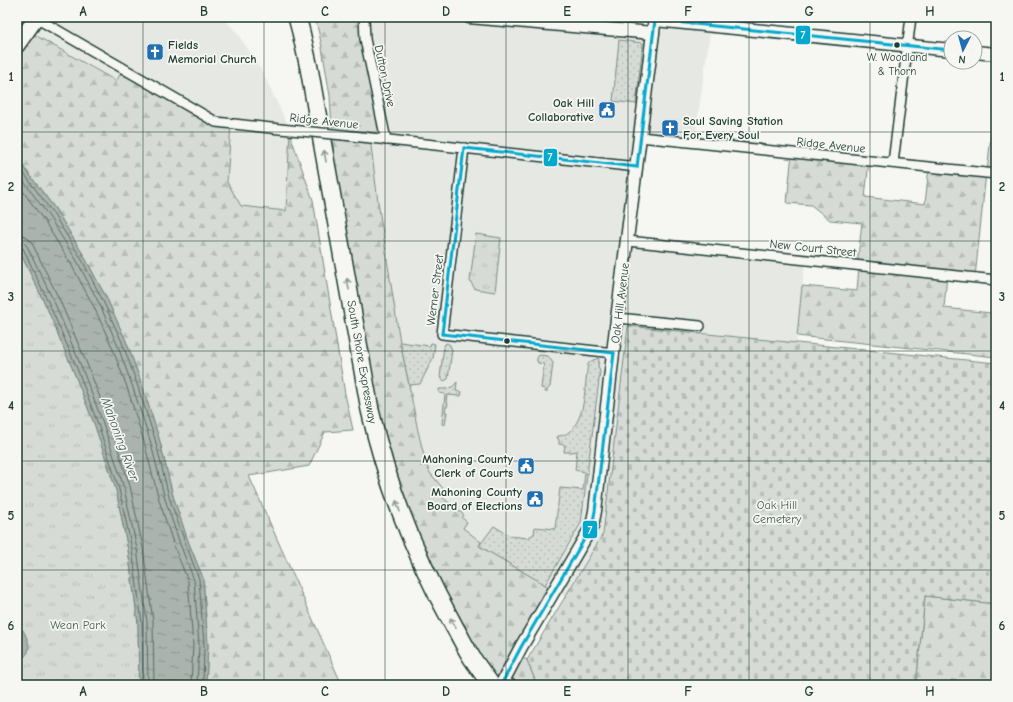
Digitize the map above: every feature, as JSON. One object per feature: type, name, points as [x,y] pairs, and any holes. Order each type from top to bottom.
[{"type":"highway","name":"South Shore Expressway","points":[[296,17],[309,68],[369,403],[376,438],[385,469],[400,512],[420,560],[438,596],[472,658],[502,684]]},
{"type":"main road","points":[[17,45],[34,21]]},
{"type":"street","name":"Dutton Drive","points":[[364,17],[366,39],[386,140]]},
{"type":"street","points":[[476,17],[653,33]]},
{"type":"street","points":[[893,163],[911,17]]},
{"type":"street","points":[[655,19],[943,49]]},
{"type":"street","name":"Oak Hill Avenue","points":[[502,684],[521,647],[592,526],[655,19]]},
{"type":"street","name":"Ridge Avenue","points":[[34,21],[216,122],[637,166]]},
{"type":"street","points":[[983,53],[996,54]]},
{"type":"street","name":"Ridge Avenue","points":[[640,137],[996,174]]},
{"type":"street","name":"Werner Street","points":[[464,148],[442,334],[614,353]]},
{"type":"street","name":"New Court Street","points":[[628,241],[996,280]]},
{"type":"street","points":[[618,318],[700,326]]},
{"type":"shaded area","points":[[17,17],[223,17],[238,34],[263,73],[290,130],[286,211],[241,206],[227,182],[230,124],[216,122],[124,69],[117,81],[40,38],[17,22]]},
{"type":"shaded area","points":[[364,17],[584,17],[583,27],[653,33],[655,20],[711,25],[694,143],[640,138],[628,241],[805,260],[796,343],[628,326],[603,534],[565,597],[463,536],[434,498],[400,342],[378,202],[369,138]]},
{"type":"green space","points":[[315,17],[364,17],[386,140],[370,138],[378,202],[400,342],[426,464],[430,473],[446,492],[442,497],[464,515],[462,518],[467,522],[463,528],[481,542],[479,546],[554,590],[517,655],[527,660],[535,680],[533,685],[491,685],[400,512],[338,227],[330,96],[321,42]]},
{"type":"green space","points":[[17,22],[40,38],[116,81],[124,69],[216,122],[231,124],[227,182],[241,206],[286,211],[290,130],[292,140],[313,200],[345,394],[353,430],[325,432],[309,466],[249,476],[342,685],[206,685],[208,645],[203,578],[188,541],[173,496],[159,438],[141,382],[126,341],[108,301],[84,256],[56,210],[17,158]]},
{"type":"green space","points":[[619,40],[643,43],[636,104],[613,101]]},
{"type":"green space","points":[[996,105],[996,174],[987,173],[994,106]]},
{"type":"green space","points":[[792,153],[869,161],[865,197],[925,204],[929,167],[986,173],[975,277],[947,275],[944,308],[991,313],[995,279],[996,357],[797,336],[802,286],[857,291],[859,266],[857,265],[862,223],[830,220],[811,205],[787,203]]},
{"type":"green space","points":[[476,234],[501,238],[495,292],[475,289],[470,281]]},
{"type":"green space","name":"Wean Park","points":[[17,246],[47,308],[73,370],[95,426],[116,490],[128,550],[138,623],[139,685],[17,685]]},
{"type":"green space","name":"Oak Hill Cemetery","points":[[628,326],[996,363],[996,604],[925,596],[916,685],[533,685],[535,680],[527,660],[603,534]]},
{"type":"green space","points":[[400,342],[430,346],[431,343],[435,344],[433,358],[420,384],[409,385]]},
{"type":"green space","points":[[447,343],[450,345],[452,350],[448,379],[444,381],[440,377],[444,346]]},
{"type":"green space","points":[[539,355],[548,356],[553,363],[550,387],[547,392],[545,392],[545,389],[541,388],[544,364],[538,363],[537,358]]},
{"type":"green space","points":[[598,358],[600,372],[581,523],[545,585],[479,546],[494,526],[510,536],[527,538],[534,534],[535,527],[555,529],[560,488],[583,490],[585,472],[575,470],[577,451],[564,452],[565,445],[559,444],[559,440],[557,438],[558,436],[569,432],[579,418],[584,400],[588,364]]},
{"type":"green space","points":[[457,382],[456,391],[462,392],[461,396],[447,395],[446,403],[448,403],[445,412],[447,412],[445,425],[442,424],[445,394],[439,393],[439,389],[449,388]]},
{"type":"green space","points":[[925,596],[996,604],[996,685],[951,680],[950,685],[916,685]]},
{"type":"water","name":"Mahoning River","points":[[17,158],[56,210],[84,256],[108,301],[126,341],[141,382],[159,438],[173,496],[188,541],[203,578],[208,645],[206,685],[139,685],[138,623],[128,550],[116,490],[95,426],[73,370],[47,308],[17,246]]},
{"type":"water","points":[[23,630],[29,650],[25,656],[17,662],[17,633]]},
{"type":"transit line","name":"7","points":[[655,20],[943,49]]},
{"type":"transit line","name":"7","points":[[637,167],[655,20]]},
{"type":"transit line","name":"7","points":[[464,148],[637,167]]},
{"type":"transit line","name":"7","points":[[442,334],[464,148]]},
{"type":"transit line","name":"7","points":[[442,334],[614,353]]},
{"type":"transit line","name":"7","points":[[501,685],[521,647],[592,526],[614,353]]},
{"type":"place","name":"W. Woodland & Thorn","points":[[897,45]]},
{"type":"place","name":"Fields Memorial Church","points":[[155,52]]},
{"type":"place","name":"Oak Hill Collaborative","points":[[607,110]]},
{"type":"place","name":"Soul Saving Station For Every Soul","points":[[670,128]]},
{"type":"place","name":"Mahoning County Clerk of Courts","points":[[526,466]]},
{"type":"place","name":"Mahoning County Board of Elections","points":[[535,499]]}]
